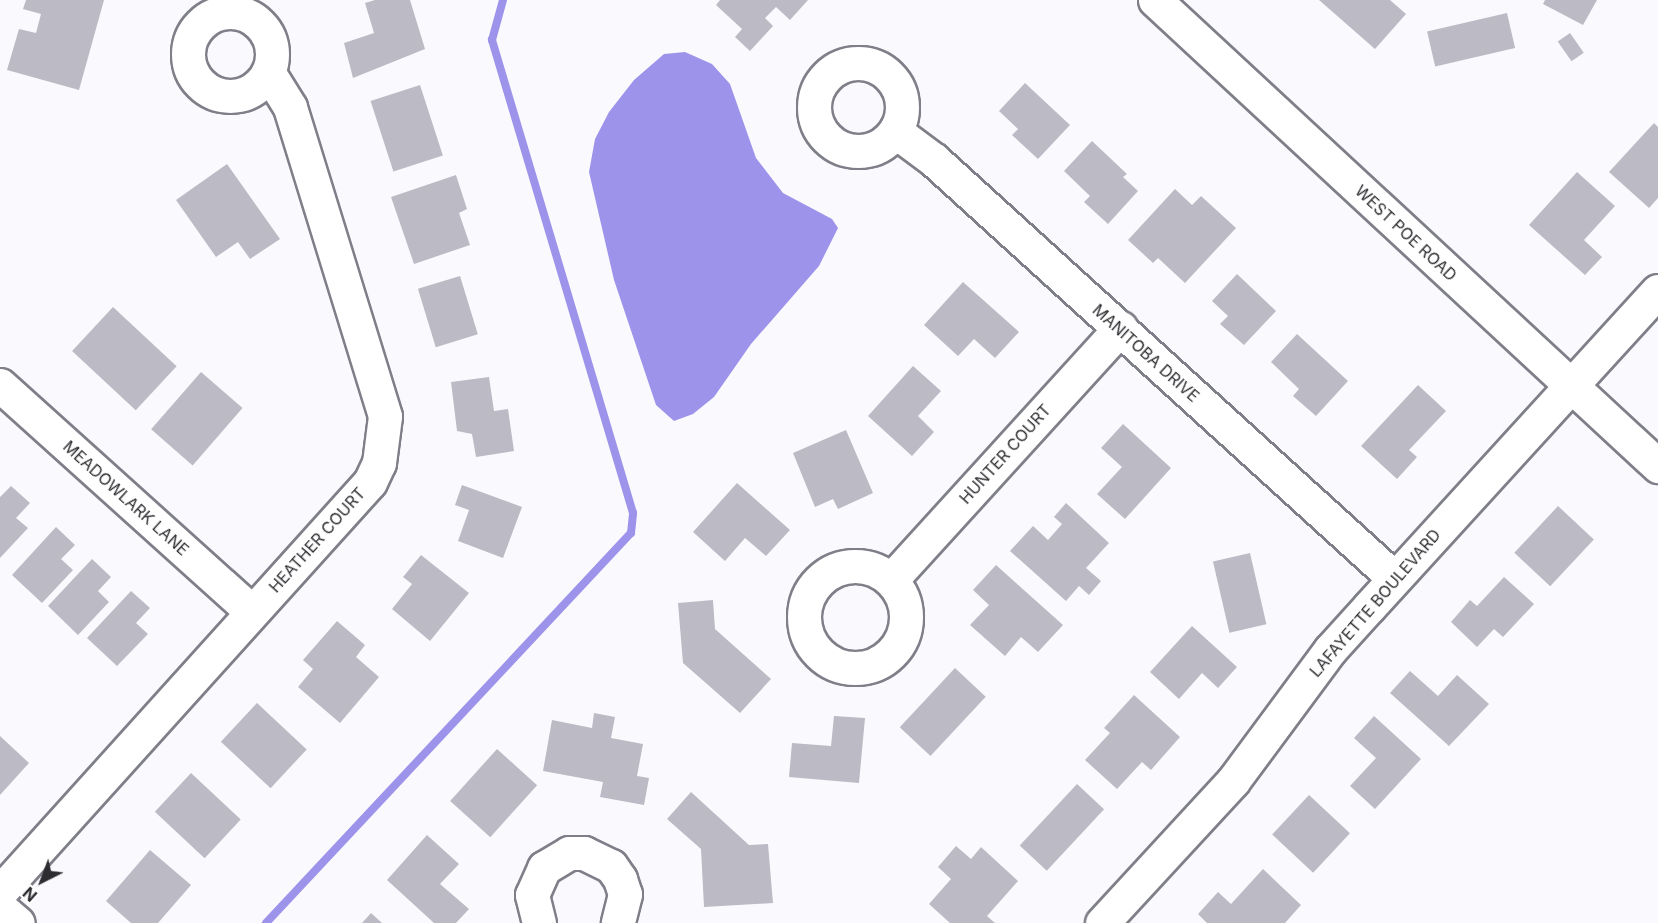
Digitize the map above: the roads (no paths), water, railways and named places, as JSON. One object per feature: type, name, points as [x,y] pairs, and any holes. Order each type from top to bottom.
[{"type":"street","name":"WEST POE ROAD","points":[[1155,0],[1658,466]]},
{"type":"street","name":"HEATHER COURT","points":[[0,892],[370,482],[379,463],[385,416],[290,107],[269,73]]},
{"type":"street","name":"MANITOBA DRIVE","points":[[895,131],[934,160],[1394,578]]},
{"type":"street","name":"LAFAYETTE BOULEVARD","points":[[1102,923],[1233,781],[1330,650],[1394,578],[1572,388],[1658,291]]},
{"type":"street","name":"HUNTER COURT","points":[[891,580],[1120,328]]},
{"type":"street","name":"MEADOWLARK LANE","points":[[0,385],[252,612]]},
{"type":"street","points":[[539,923],[532,895],[544,868],[569,853],[584,853],[611,866],[620,879],[625,894],[618,923]]},
{"type":"street","points":[[0,908],[18,923]]},
{"type":"waterway","points":[[266,923],[631,533],[633,513],[492,40],[503,0]]}]
